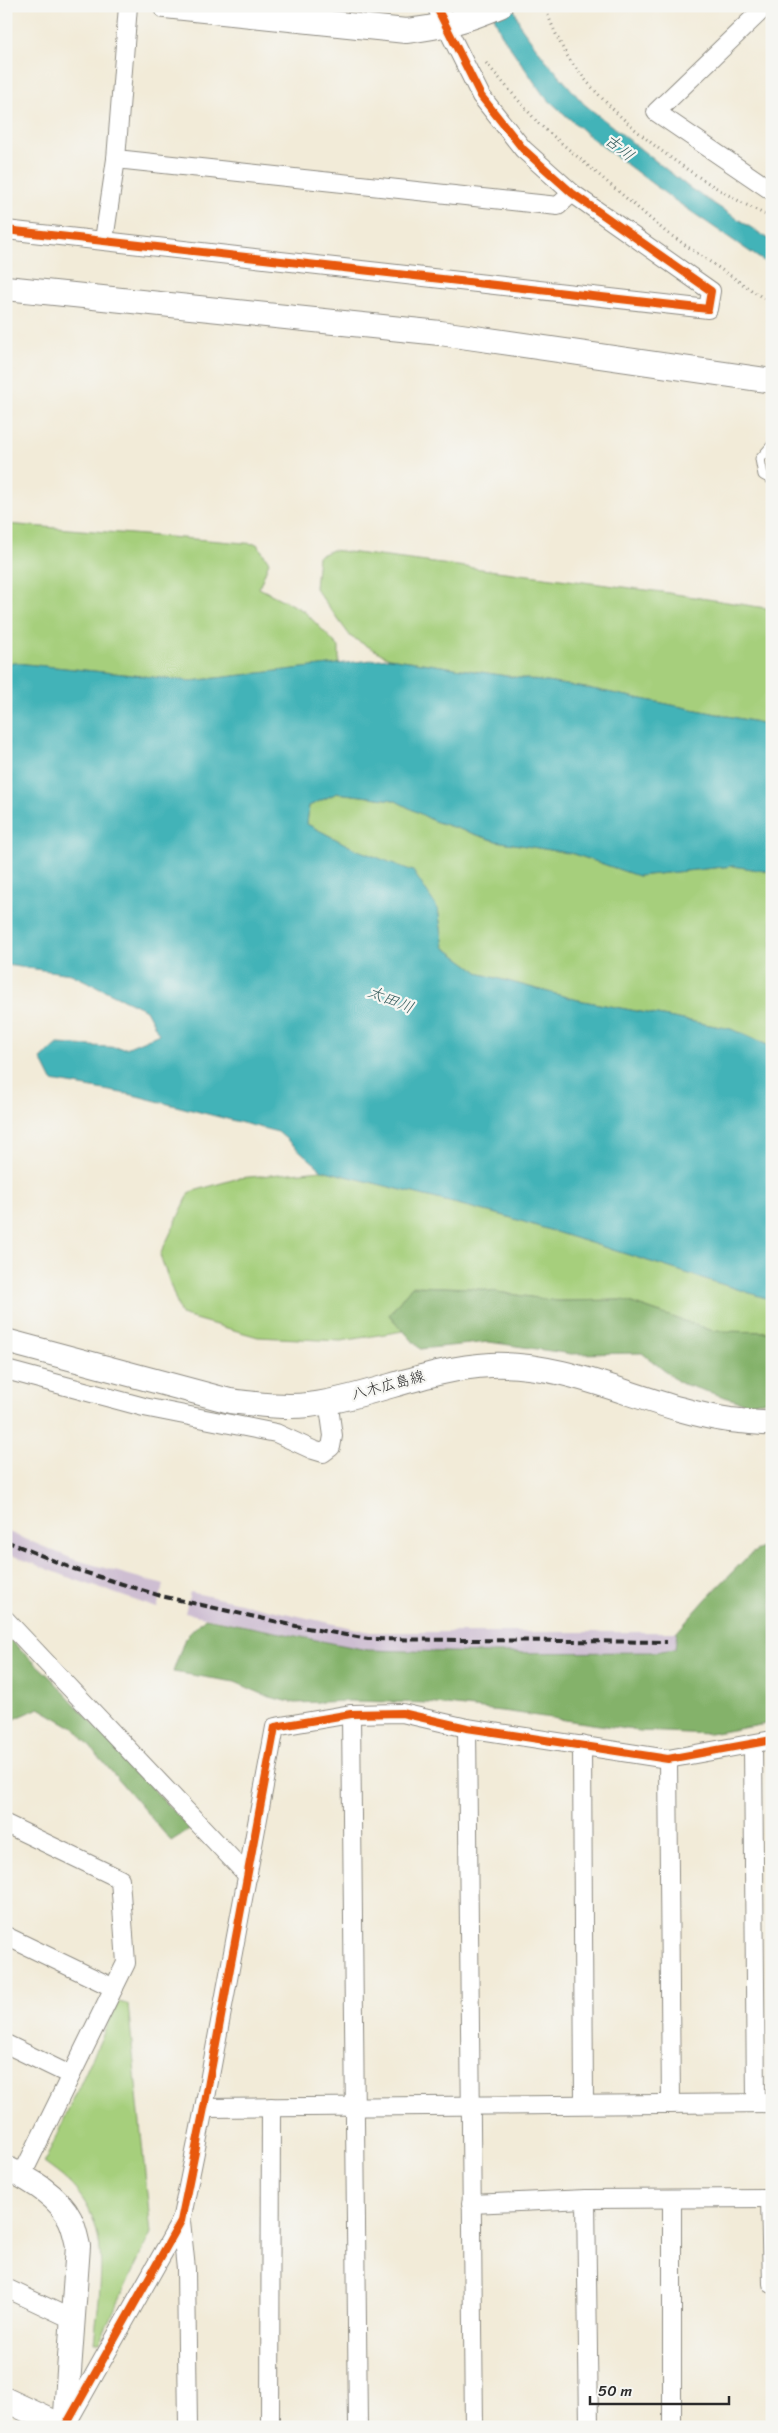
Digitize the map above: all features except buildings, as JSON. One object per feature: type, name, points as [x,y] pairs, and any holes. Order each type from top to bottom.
[{"type":"street","points":[[104,240],[116,159],[128,6]]},
{"type":"street","points":[[165,6],[406,31],[449,18],[500,6]]},
{"type":"street","points":[[766,6],[656,112],[772,191]]},
{"type":"street","points":[[6,230],[708,309],[711,290],[572,193],[523,149],[481,96],[449,18]]},
{"type":"street","points":[[116,159],[558,206],[572,193]]},
{"type":"street","points":[[6,288],[440,333],[772,381]]},
{"type":"street","name":"八木広島線","points":[[6,1341],[230,1401],[265,1406],[309,1405],[440,1372],[491,1365],[557,1372],[698,1415],[760,1424],[772,1423]]},
{"type":"street","points":[[6,1370],[144,1407],[276,1433],[323,1453],[331,1447],[333,1436],[328,1400]]},
{"type":"street","points":[[6,1620],[248,1876]]},
{"type":"street","points":[[64,2427],[180,2221],[204,2108],[274,1727],[351,1714],[402,1713],[467,1728],[668,1759],[772,1740]]},
{"type":"street","points":[[351,1714],[358,2427]]},
{"type":"street","points":[[467,1728],[474,2427]]},
{"type":"street","points":[[204,2108],[764,2103],[753,1744]]},
{"type":"street","points":[[582,1745],[584,2104]]},
{"type":"street","points":[[668,1759],[671,2104]]},
{"type":"street","points":[[6,1824],[120,1878],[126,1962],[70,2075],[14,2172],[51,2195],[70,2218],[78,2246],[74,2320],[64,2427]]},
{"type":"street","points":[[6,1936],[114,1988]]},
{"type":"street","points":[[6,2044],[70,2075]]},
{"type":"street","points":[[270,2427],[271,2107]]},
{"type":"street","points":[[471,2204],[586,2199],[771,2198],[772,2284]]},
{"type":"street","points":[[586,2199],[589,2427]]},
{"type":"street","points":[[672,2199],[672,2427]]},
{"type":"street","points":[[180,2221],[186,2269],[188,2427]]},
{"type":"street","points":[[6,2288],[74,2320]]},
{"type":"street","points":[[6,2400],[64,2427]]},
{"type":"lane","points":[[772,445],[760,459],[763,475],[772,480]]},
{"type":"path","points":[[485,62],[503,85],[539,124],[666,232],[772,304]]},
{"type":"shaded area","points":[[6,1531],[73,1559],[164,1585],[157,1608],[6,1553]]},
{"type":"shaded area","points":[[190,1592],[370,1632],[677,1632],[675,1649],[654,1652],[490,1653],[367,1650],[185,1613]]},
{"type":"green space","points":[[6,524],[257,544],[269,562],[259,588],[304,611],[339,647],[339,664],[191,681],[6,662]]},
{"type":"green space","points":[[332,550],[662,592],[772,609],[772,725],[592,689],[389,658],[351,637],[315,588],[318,556]]},
{"type":"green space","points":[[337,793],[394,800],[434,821],[496,841],[574,854],[638,876],[733,866],[772,872],[772,1047],[731,1029],[578,1000],[481,974],[444,947],[438,909],[355,849],[307,824],[309,806]]},
{"type":"green space","points":[[322,1170],[505,1216],[772,1300],[772,1332],[713,1331],[623,1300],[557,1301],[471,1288],[412,1286],[389,1315],[403,1331],[341,1341],[258,1337],[181,1315],[160,1255],[190,1192],[239,1178]]},
{"type":"green space","points":[[412,1286],[471,1288],[557,1301],[623,1300],[713,1331],[772,1332],[772,1400],[744,1403],[680,1383],[642,1353],[571,1354],[489,1342],[420,1349],[389,1315]]},
{"type":"green space","points":[[772,1542],[772,1723],[710,1734],[640,1731],[510,1712],[428,1703],[350,1701],[295,1703],[269,1697],[235,1682],[173,1672],[185,1638],[205,1618],[367,1650],[490,1653],[654,1652],[675,1649],[677,1632],[707,1598],[749,1555]]},
{"type":"green space","points":[[6,1636],[50,1677],[190,1829],[171,1841],[74,1728],[39,1708],[6,1723]]},
{"type":"green space","points":[[118,2002],[128,2004],[151,2233],[99,2342],[94,2342],[101,2278],[98,2237],[92,2217],[83,2199],[65,2179],[44,2163]]},
{"type":"water","name":"古川","points":[[490,6],[513,6],[521,27],[545,59],[584,104],[691,189],[772,241],[772,267],[670,197],[589,136],[544,96],[501,34]]},
{"type":"water","name":"太田川","points":[[389,658],[592,689],[772,725],[772,872],[733,866],[638,876],[574,854],[496,841],[434,821],[394,800],[337,793],[309,806],[307,824],[355,849],[413,871],[438,909],[444,947],[481,974],[578,1000],[731,1029],[772,1047],[772,1300],[505,1216],[322,1170],[278,1132],[133,1095],[52,1081],[41,1059],[58,1044],[126,1048],[159,1034],[146,1010],[71,974],[6,965],[6,662],[191,681]]},
{"type":"railway","points":[[6,1541],[74,1569],[161,1596],[296,1626],[368,1639],[667,1642]]},
{"type":"cycle path","points":[[6,230],[708,309],[711,291],[572,193],[523,149],[481,96],[436,6]]},
{"type":"cycle path","points":[[65,2427],[181,2221],[275,1727],[351,1714],[402,1713],[467,1728],[668,1759],[772,1740]]}]
